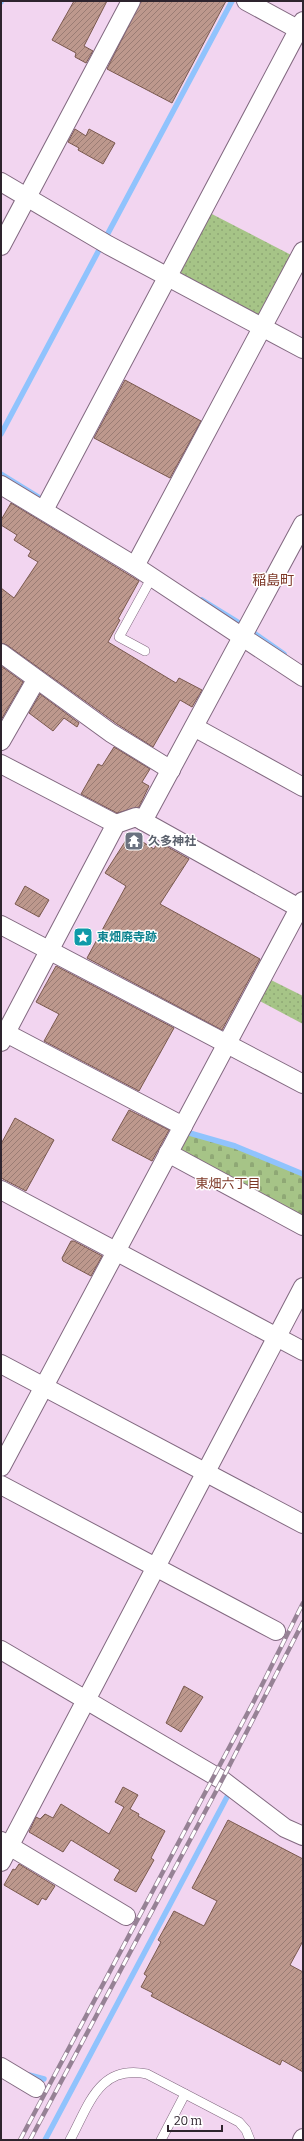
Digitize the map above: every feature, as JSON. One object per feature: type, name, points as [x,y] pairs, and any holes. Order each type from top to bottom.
[{"type":"street","points":[[1,246],[131,1]]},
{"type":"street","points":[[44,510],[301,27],[246,1]]},
{"type":"street","points":[[1,182],[108,245],[303,349]]},
{"type":"street","points":[[135,566],[303,251]]},
{"type":"street","points":[[1,485],[135,566],[244,636],[303,677]]},
{"type":"street","points":[[143,821],[303,524]]},
{"type":"street","points":[[1,653],[36,680],[111,733],[171,770]]},
{"type":"street","points":[[1,741],[36,680]]},
{"type":"street","points":[[194,727],[303,787]]},
{"type":"street","points":[[1,764],[116,824]]},
{"type":"street","points":[[1,1467],[183,1126],[226,1044],[301,904],[136,817],[116,824],[4,1037],[183,1126]]},
{"type":"street","points":[[1,926],[303,1084]]},
{"type":"street","points":[[168,1153],[303,1226]]},
{"type":"street","points":[[1,1190],[303,1351]]},
{"type":"street","points":[[1,1862],[5,1843],[86,1700],[303,1287]]},
{"type":"street","points":[[1,1364],[303,1524]]},
{"type":"street","points":[[1,1485],[276,1631]]},
{"type":"street","points":[[1,1650],[227,1783],[285,1828],[303,1836]]},
{"type":"street","points":[[5,1843],[126,1916]]},
{"type":"street","points":[[1,2066],[36,2088]]},
{"type":"lane","points":[[145,652],[119,636],[152,577]]},
{"type":"lane","points":[[70,2140],[97,2089],[105,2080],[116,2075],[131,2072],[148,2074],[239,2122],[246,2130],[250,2140]]},
{"type":"lane","points":[[161,2140],[185,2094]]},
{"type":"green space","points":[[208,212],[295,257],[257,319],[181,277],[178,268]]},
{"type":"green space","points":[[267,978],[303,996],[303,1024],[256,999]]},
{"type":"green space","points":[[186,1133],[234,1147],[303,1175],[303,1220],[173,1151]]},
{"type":"building","points":[[74,1],[107,1],[84,46],[93,51],[86,63],[75,57],[76,53],[52,40]]},
{"type":"building","points":[[141,1],[226,1],[172,103],[107,69]]},
{"type":"building","points":[[75,129],[86,136],[89,129],[115,143],[103,164],[78,150],[79,148],[68,142]]},
{"type":"building","points":[[125,380],[201,421],[170,478],[94,438]]},
{"type":"building","points":[[11,503],[139,581],[118,619],[120,620],[108,642],[176,683],[179,678],[202,690],[192,707],[180,700],[153,747],[117,724],[7,645],[1,643],[1,588],[14,598],[38,562],[28,556],[31,551],[14,540],[17,535],[1,525],[1,520]]},
{"type":"building","points":[[1,666],[23,682],[1,720]]},
{"type":"building","points":[[40,694],[79,723],[77,727],[64,718],[53,731],[29,713]]},
{"type":"building","points":[[114,747],[150,769],[142,782],[149,786],[139,807],[117,813],[81,794],[98,764],[102,766]]},
{"type":"building","points":[[130,834],[154,849],[157,843],[165,848],[166,846],[189,859],[160,904],[260,959],[222,1030],[87,958],[126,886],[105,873]]},
{"type":"building","points":[[25,886],[49,900],[39,917],[15,904]]},
{"type":"building","points":[[56,966],[174,1028],[139,1091],[44,1041],[59,1014],[36,1002]]},
{"type":"building","points":[[129,1110],[169,1130],[152,1161],[112,1140]]},
{"type":"building","points":[[15,1118],[54,1140],[26,1191],[1,1178],[1,1144]]},
{"type":"building","points":[[71,1241],[74,1241],[102,1256],[91,1276],[63,1261],[62,1258]]},
{"type":"building","points":[[184,1686],[203,1697],[181,1732],[166,1723]]},
{"type":"building","points":[[123,1787],[138,1795],[130,1809],[139,1814],[138,1816],[165,1831],[151,1858],[154,1860],[136,1892],[114,1880],[120,1870],[71,1840],[63,1852],[29,1832],[36,1817],[40,1819],[45,1814],[53,1818],[61,1804],[109,1834],[124,1807],[115,1802]]},
{"type":"building","points":[[228,1820],[303,1859],[303,1941],[290,1965],[303,1972],[303,2072],[282,2060],[280,2065],[151,1996],[153,1993],[141,1987],[147,1976],[144,1974],[161,1942],[158,1940],[174,1911],[204,1926],[217,1901],[192,1888]]},
{"type":"building","points":[[19,1864],[55,1886],[46,1900],[42,1898],[38,1905],[4,1885],[13,1869],[15,1870]]},
{"type":"waterway","points":[[106,237],[232,1]]},
{"type":"waterway","points":[[1,434],[99,250]]},
{"type":"waterway","points":[[1,474],[40,498]]},
{"type":"waterway","points":[[202,600],[241,624]]},
{"type":"waterway","points":[[251,631],[284,654]]},
{"type":"waterway","points":[[186,1132],[235,1146],[303,1174]]},
{"type":"waterway","points":[[45,2140],[227,1797]]},
{"type":"waterway","points":[[29,2075],[44,2079]]},
{"type":"railway","points":[[20,2140],[254,1701],[303,1603]]},
{"type":"railway","points":[[30,2140],[222,1780],[303,1622]]},
{"type":"place","name":"久多神社","points":[[134,841]]},
{"type":"place","name":"東畑廃寺跡","points":[[83,937]]},
{"type":"district","name":"稲島町","points":[[273,580]]},
{"type":"district","name":"東畑六丁目","points":[[228,1183]]}]
